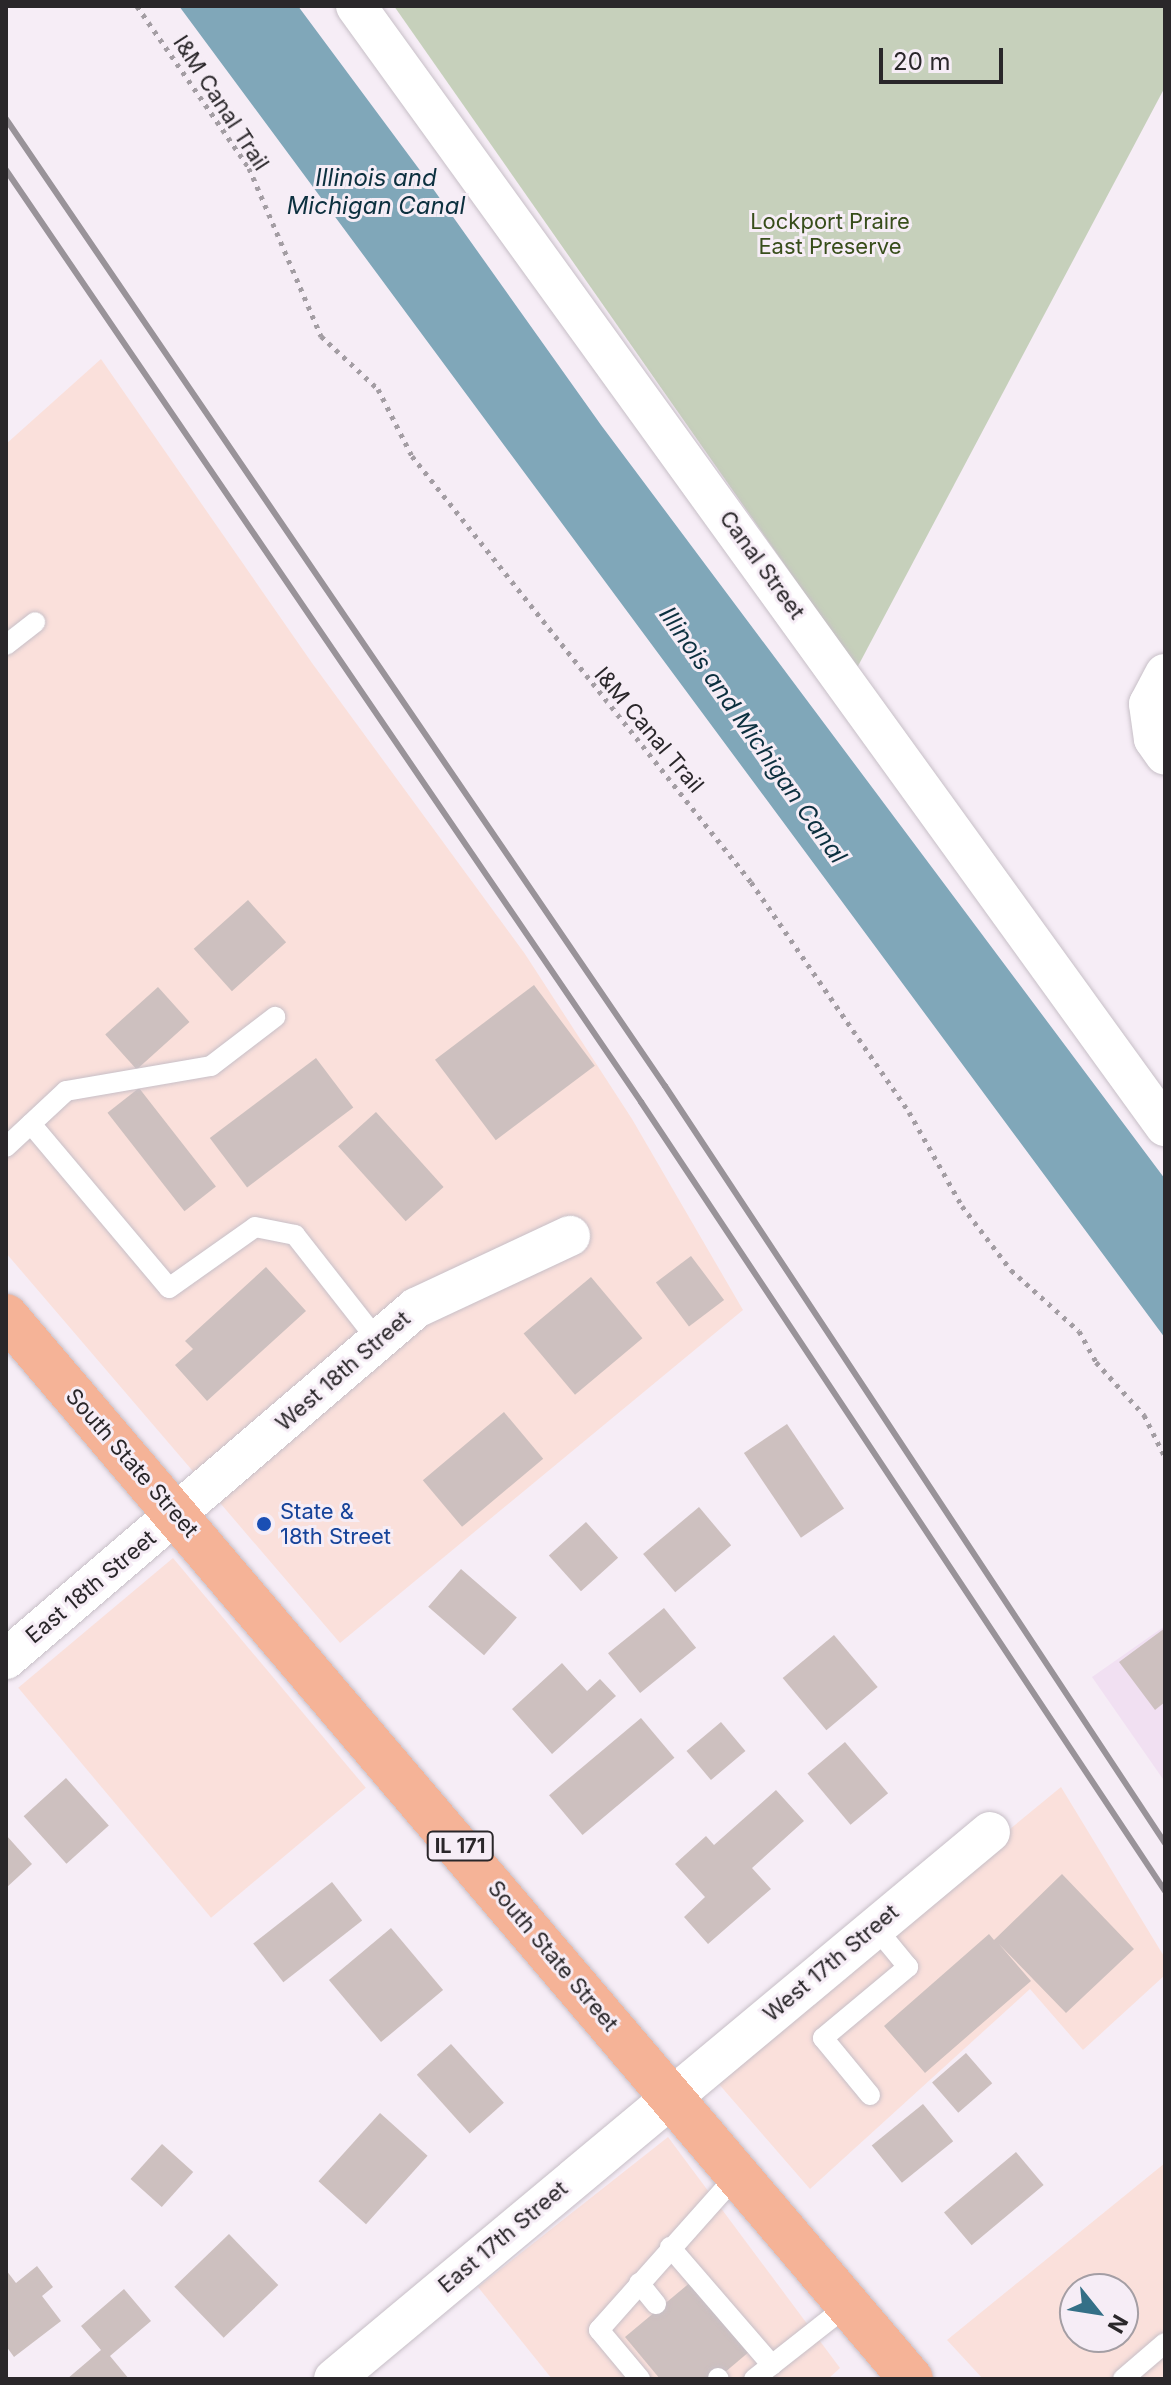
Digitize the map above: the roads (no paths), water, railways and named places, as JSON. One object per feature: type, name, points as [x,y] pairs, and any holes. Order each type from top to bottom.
[{"type":"main road","name":"South State Street","points":[[6,1316],[672,2094],[911,2379]]},
{"type":"street","name":"Canal Street","points":[[356,6],[1165,1126]]},
{"type":"street","points":[[1157,689],[1154,739],[1165,755]]},
{"type":"street","name":"West 18th Street","points":[[177,1515],[416,1308],[570,1236]]},
{"type":"street","name":"East 18th Street","points":[[6,1659],[177,1515]]},
{"type":"street","name":"West 17th Street","points":[[672,2094],[990,1832]]},
{"type":"street","name":"East 17th Street","points":[[334,2379],[672,2094]]},
{"type":"lane","points":[[6,645],[35,622]]},
{"type":"lane","points":[[6,1147],[66,1091],[211,1066],[275,1017]]},
{"type":"lane","points":[[31,1124],[169,1288],[255,1227],[295,1235],[378,1341]]},
{"type":"lane","points":[[870,2095],[823,2038],[908,1967],[875,1927]]},
{"type":"lane","points":[[640,2379],[599,2330],[738,2174]]},
{"type":"lane","points":[[670,2247],[772,2365]]},
{"type":"lane","points":[[639,2283],[656,2304]]},
{"type":"lane","points":[[754,2379],[848,2305]]},
{"type":"lane","points":[[1123,2379],[1165,2343]]},
{"type":"water","name":"Illinois and Michigan Canal","points":[[179,6],[298,6],[419,169],[601,425],[1165,1179],[1165,1338]]},
{"type":"railway","points":[[6,119],[665,1086],[1165,1843]]},
{"type":"railway","points":[[6,170],[641,1102],[1165,1891]]},
{"type":"place","name":"State & 18th Street","points":[[264,1524]]},
{"type":"park label","name":"Lockport Praire East Preserve","points":[[830,234]]}]
